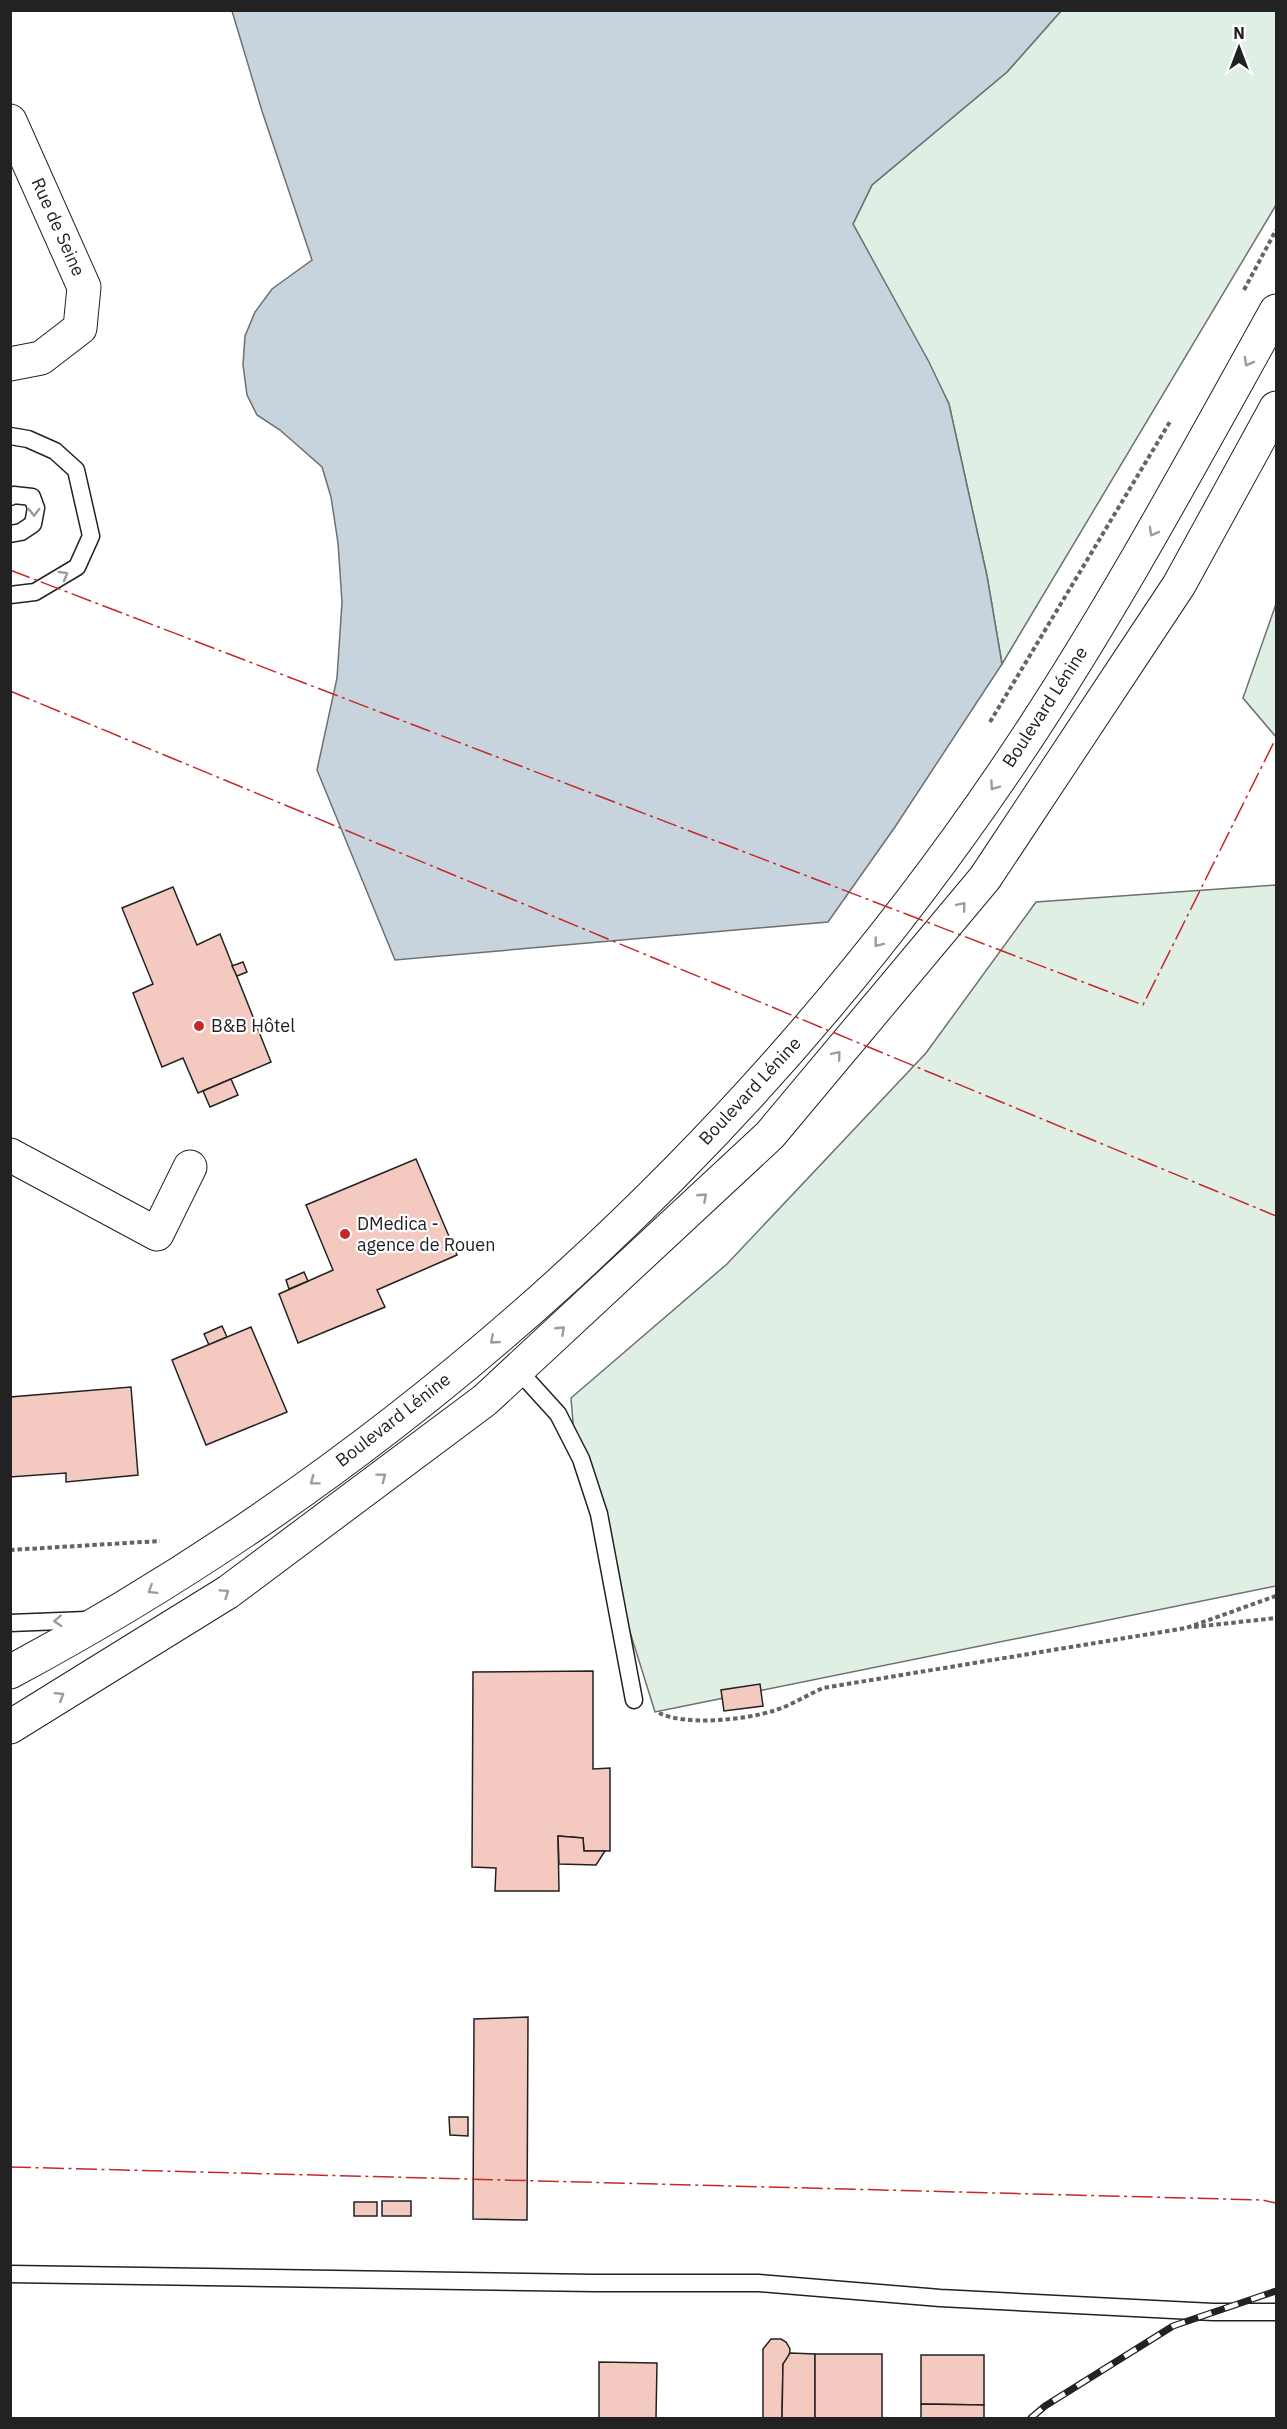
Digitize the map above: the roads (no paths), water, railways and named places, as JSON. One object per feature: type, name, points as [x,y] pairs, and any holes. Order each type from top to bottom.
[{"type":"main road","name":"Rue de Seine","points":[[10,121],[84,287],[80,328],[41,358],[10,364]]},
{"type":"main road","name":"Boulevard Lénine","points":[[10,1672],[105,1619],[261,1522],[428,1395],[495,1340],[615,1231],[749,1096],[837,995],[866,958],[923,885],[1017,753],[1131,572],[1276,311]]},
{"type":"main road","name":"Boulevard Lénine","points":[[10,1727],[228,1592],[485,1400],[770,1136],[985,878],[1179,585],[1276,408]]},
{"type":"main road","points":[[10,1155],[157,1234],[190,1167]]},
{"type":"lane","points":[[10,436],[28,439],[55,451],[76,470],[91,536],[77,567],[35,592],[10,595]]},
{"type":"lane","points":[[10,496],[32,497],[36,508],[33,524],[21,532],[10,534]]},
{"type":"lane","points":[[518,1370],[558,1414],[581,1459],[599,1514],[634,1700]]},
{"type":"lane","points":[[10,1623],[105,1619]]},
{"type":"lane","points":[[10,2274],[605,2283],[759,2283],[940,2298],[1213,2313],[1276,2312]]},
{"type":"railway","points":[[1031,2418],[1045,2406],[1173,2326],[1276,2291]]},
{"type":"place","name":"B&B Hôtel","points":[[199,1026]]},
{"type":"place","name":"DMedica - agence de Rouen","points":[[345,1234]]}]
